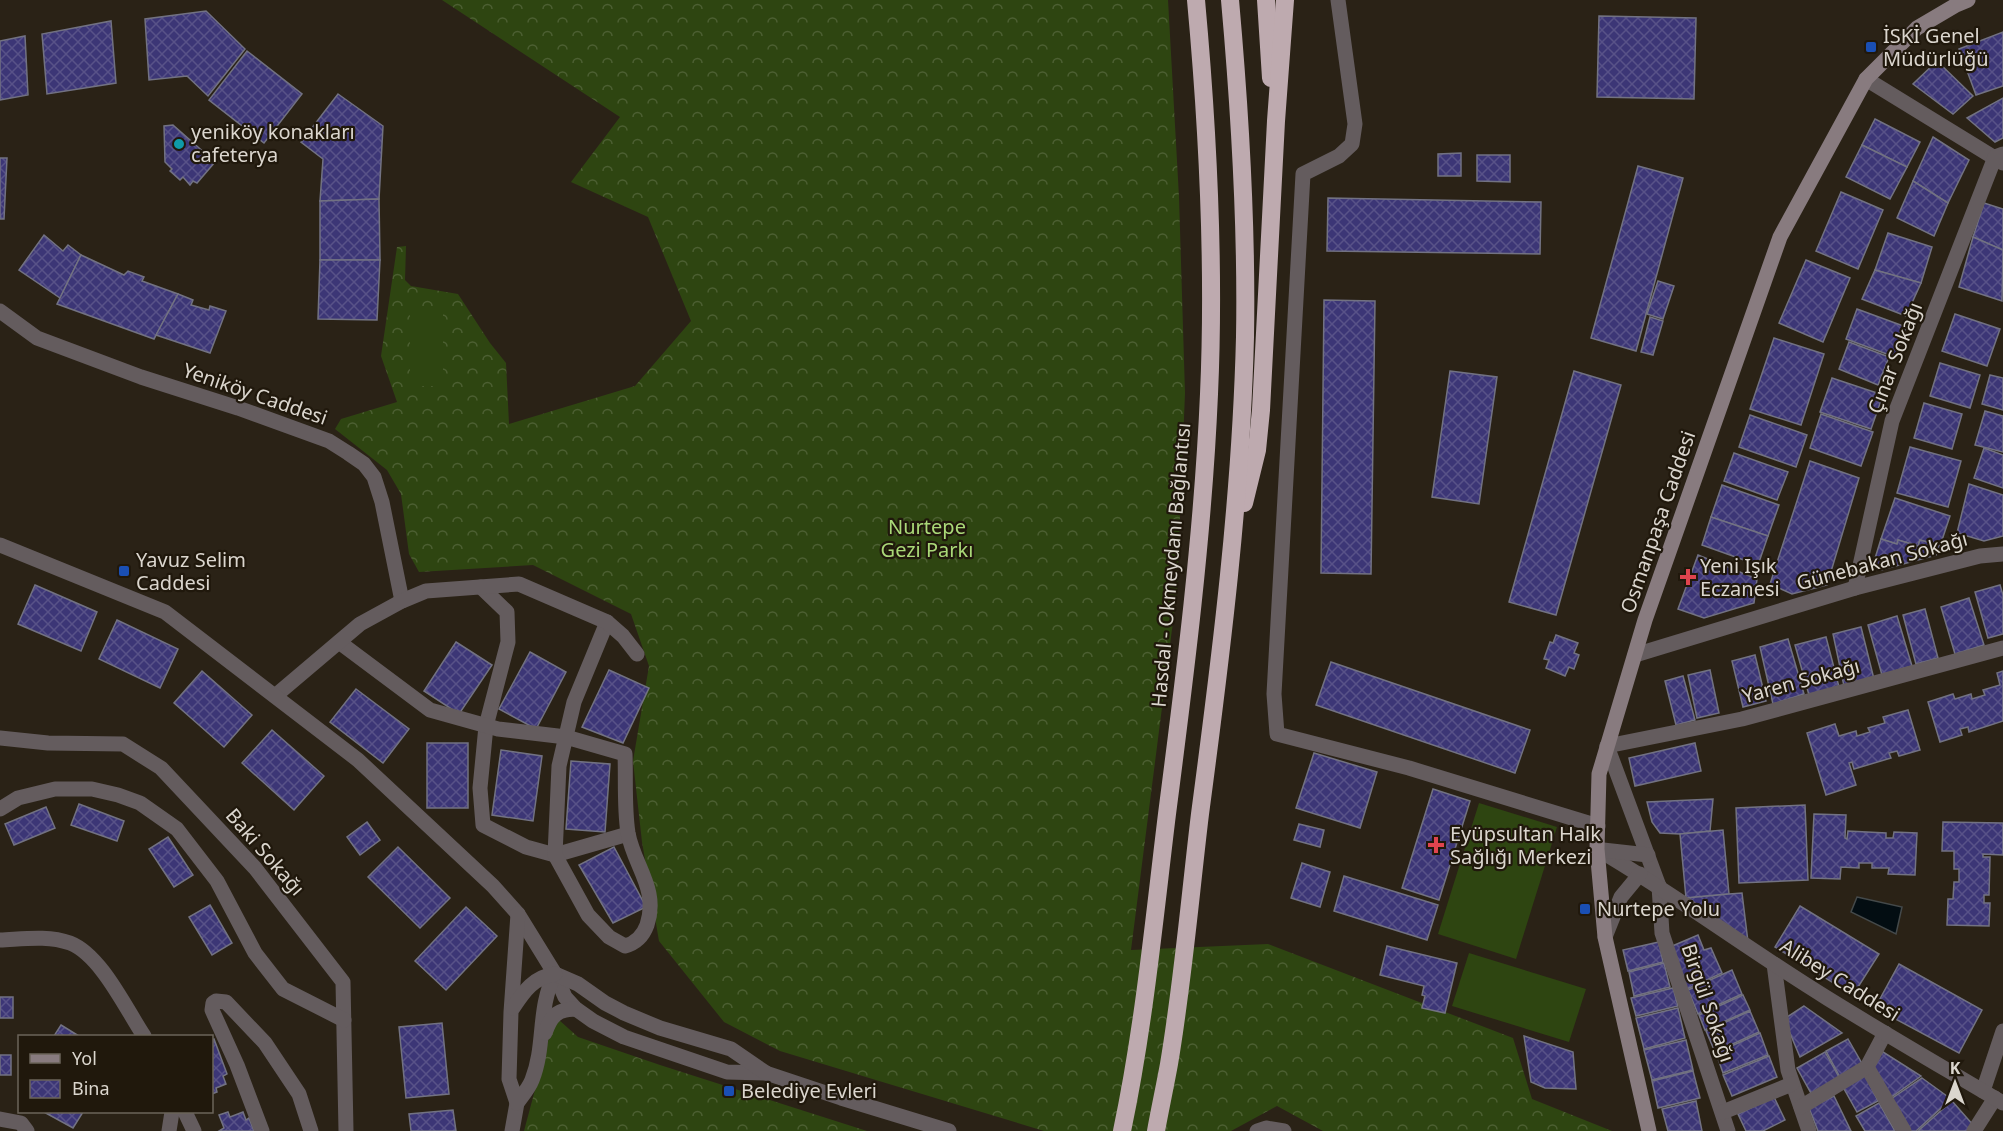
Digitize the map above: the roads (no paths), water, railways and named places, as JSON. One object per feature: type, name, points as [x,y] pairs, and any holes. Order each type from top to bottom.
[{"type":"highway","name":"Hasdal - Okmeydanı Bağlantısı","points":[[1122,1131],[1136,1060],[1196,566],[1209,393],[1212,272],[1210,194],[1196,0]]},
{"type":"highway","points":[[1156,1131],[1169,1063],[1214,713],[1233,539],[1242,407],[1245,262],[1242,144],[1230,0]]},
{"type":"highway","points":[[1266,0],[1276,121]]},
{"type":"highway","points":[[1233,539],[1248,491],[1259,430],[1285,0]]},
{"type":"main road","name":"Osmanpaşa Caddesi","points":[[1649,1131],[1605,937],[1597,849],[1599,774],[1645,620],[1780,237],[1866,79],[1917,28],[1968,0]]},
{"type":"street","points":[[1338,0],[1355,124],[1352,144],[1339,156],[1303,174],[1274,694],[1277,734],[1409,768],[1598,826]]},
{"type":"street","points":[[1866,79],[2000,158]]},
{"type":"street","name":"Çınar Sokağı","points":[[1855,588],[1892,421],[2000,158]]},
{"type":"street","name":"Yeniköy Caddesi","points":[[0,310],[37,338],[141,377],[330,441],[364,464],[374,477],[382,502],[402,601]]},
{"type":"street","points":[[0,545],[165,612],[358,760],[493,886],[518,914],[555,974],[565,998],[593,1021],[624,1037],[727,1072],[766,1073]]},
{"type":"street","name":"Günebakan Sokağı","points":[[1635,655],[1855,588],[1980,556],[2003,554]]},
{"type":"street","points":[[275,696],[360,624],[426,591],[519,584],[607,622],[623,636],[637,654]]},
{"type":"street","points":[[481,587],[507,612],[508,642],[486,726],[480,788],[483,825],[525,847],[555,855],[628,834]]},
{"type":"street","points":[[339,642],[430,710],[498,729],[566,737],[625,754],[628,834],[648,888],[651,912],[645,931],[634,944],[625,946],[609,937],[588,915],[555,855],[559,766],[566,737],[574,702],[607,622]]},
{"type":"street","name":"Yaren Sokağı","points":[[1607,746],[1742,719],[2003,648]]},
{"type":"street","name":"Baki Sokağı","points":[[0,738],[48,743],[123,744],[161,768],[255,868],[343,982],[346,1131]]},
{"type":"street","points":[[1607,746],[1659,886]]},
{"type":"street","points":[[0,809],[18,798],[55,789],[92,789],[140,803],[177,829],[217,881],[255,952],[283,989],[344,1020]]},
{"type":"street","points":[[1597,849],[1648,855]]},
{"type":"street","name":"Alibey Caddesi","points":[[1597,849],[1659,886],[1774,964],[1994,1098]]},
{"type":"street","points":[[1605,937],[1621,897],[1640,874]]},
{"type":"street","name":"Birgül Sokağı","points":[[1659,886],[1662,933],[1728,1131]]},
{"type":"street","points":[[517,1103],[509,1078],[518,914]]},
{"type":"street","points":[[0,940],[46,939],[68,942],[84,950],[97,962],[143,1035]]},
{"type":"street","points":[[1774,964],[1788,1070],[1809,1131]]},
{"type":"street","points":[[541,1044],[544,1001],[555,974]]},
{"type":"street","points":[[511,1012],[534,981],[555,974],[578,984],[624,1014],[660,1028],[731,1049],[766,1073],[949,1131]]},
{"type":"street","points":[[262,1131],[237,1065],[212,1010],[213,1003],[216,1001],[226,1002],[265,1044],[299,1094],[311,1131]]},
{"type":"street","points":[[512,1131],[517,1103],[532,1081],[548,1025],[557,1011],[576,1009]]},
{"type":"street","points":[[1974,1131],[1994,1098],[2003,1032]]},
{"type":"street","points":[[1801,1107],[1867,1067],[1885,1033]]},
{"type":"street","points":[[1867,1067],[1904,1131]]},
{"type":"street","points":[[1723,1112],[1792,1084]]},
{"type":"street","points":[[168,1131],[172,1113]]},
{"type":"street","points":[[185,1113],[194,1131]]},
{"type":"street","points":[[0,1119],[21,1122],[27,1131]]},
{"type":"street","points":[[1257,1131],[1266,1128],[1284,1131]]},
{"type":"place","name":"İSKİ Genel Müdürlüğü","points":[[1871,47]]},
{"type":"place","name":"yeniköy konakları cafeterya","points":[[179,144]]},
{"type":"place","name":"Yavuz Selim Caddesi","points":[[124,571]]},
{"type":"place","name":"Yeni Işık Eczanesi","points":[[1688,577]]},
{"type":"place","name":"Eyüpsultan Halk Sağlığı Merkezi","points":[[1436,845]]},
{"type":"place","name":"Nurtepe Yolu","points":[[1585,909]]},
{"type":"place","name":"Belediye Evleri","points":[[729,1091]]},
{"type":"park label","name":"Nurtepe Gezi Parkı","points":[[927,538]]}]
